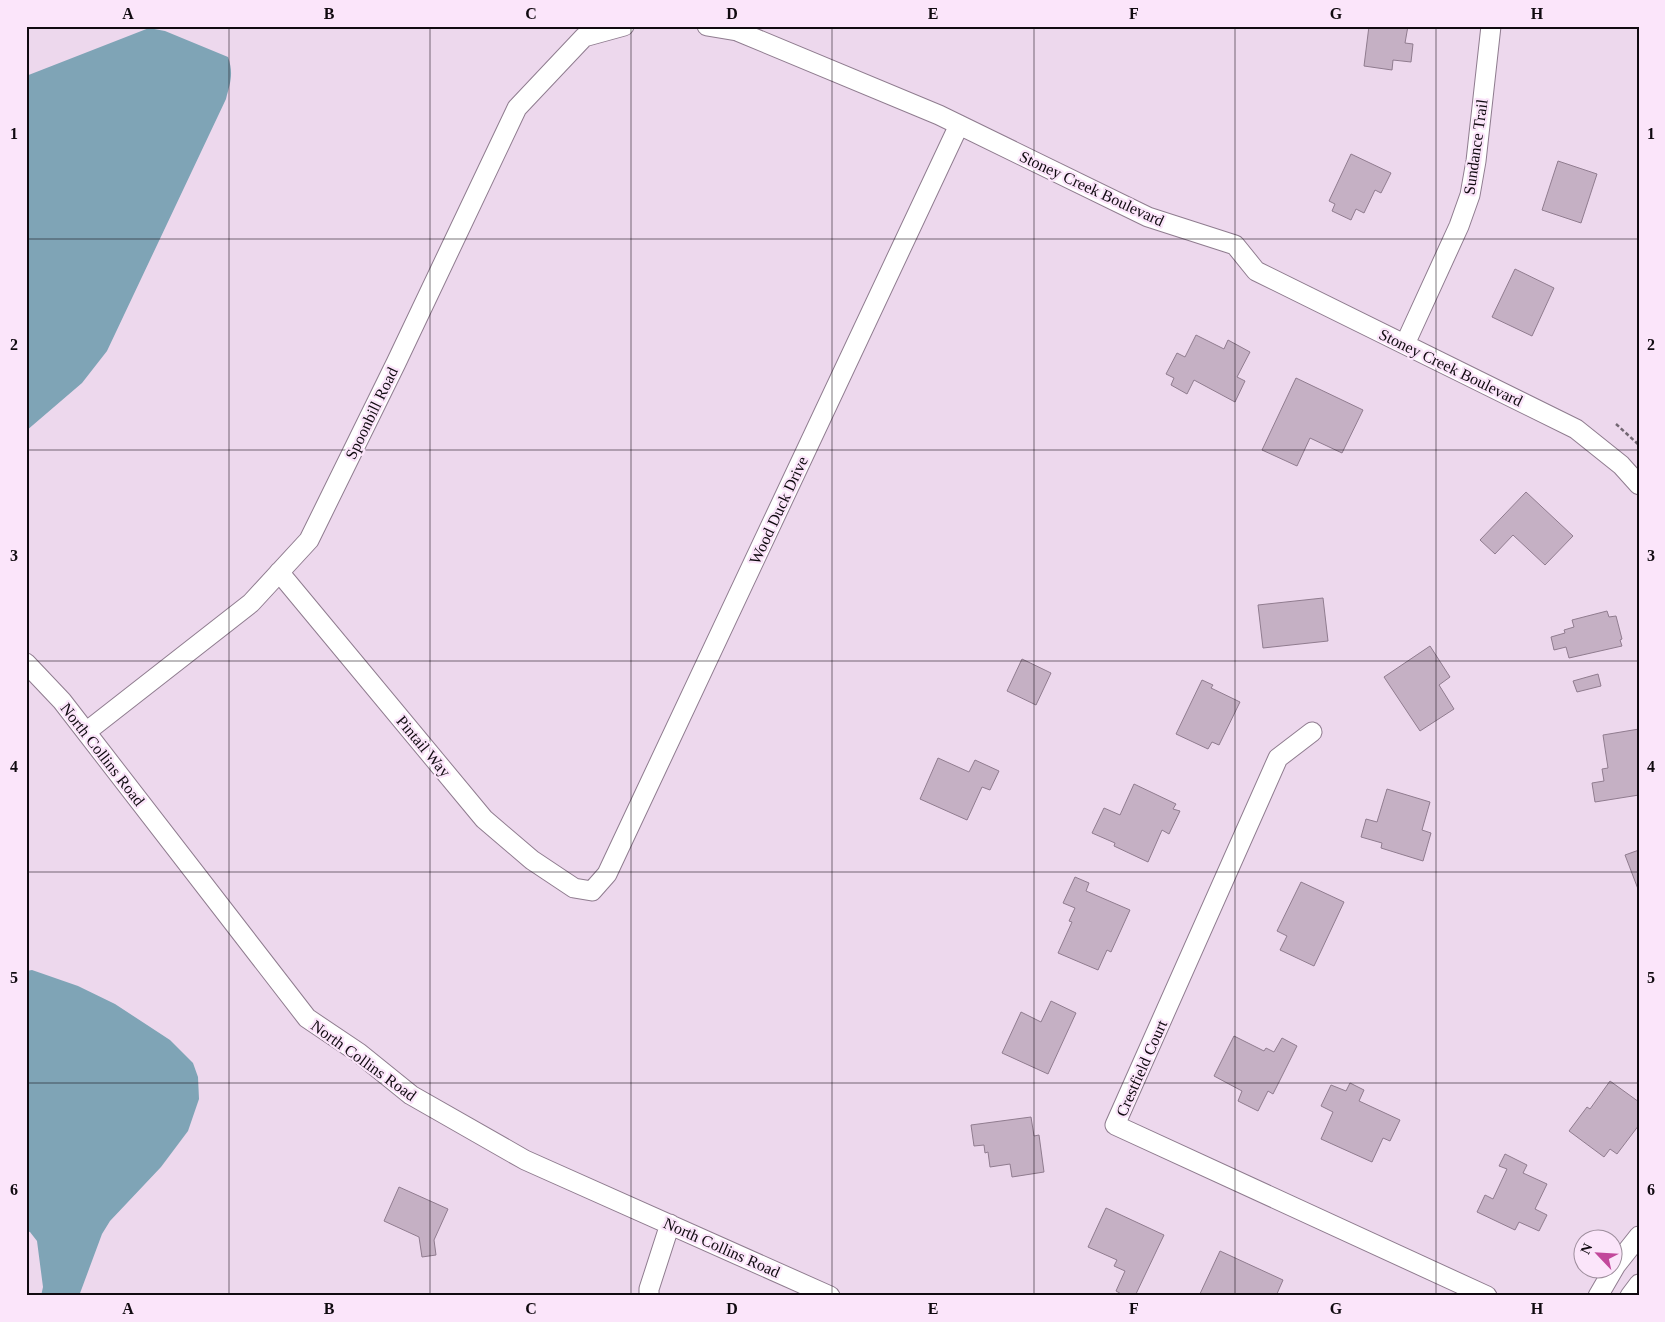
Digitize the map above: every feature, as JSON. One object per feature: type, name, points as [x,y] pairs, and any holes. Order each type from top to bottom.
[{"type":"street","name":"Spoonbill Road","points":[[86,732],[251,603],[308,540],[396,363],[517,108],[584,36],[624,26]]},
{"type":"street","name":"Stoney Creek Boulevard","points":[[707,26],[737,31],[940,116],[1148,217],[1235,245],[1256,271],[1576,428],[1622,465],[1639,485]]},
{"type":"street","name":"Sundance Trail","points":[[1405,344],[1460,226],[1470,195],[1476,161],[1491,26]]},
{"type":"street","name":"Wood Duck Drive","points":[[592,891],[607,874],[960,125]]},
{"type":"street","name":"Pintail Way","points":[[279,572],[484,819],[532,860],[574,888],[592,891]]},
{"type":"street","name":"North Collins Road","points":[[26,663],[62,701],[307,1018],[358,1053],[411,1095],[525,1160],[830,1296]]},
{"type":"street","name":"Crestfield Court","points":[[1312,732],[1278,758],[1115,1125],[1487,1296]]},
{"type":"street","points":[[649,1296],[670,1224]]},
{"type":"street","points":[[1598,1296],[1616,1265],[1639,1236]]},
{"type":"street","points":[[1630,1296],[1639,1284]]},
{"type":"path","points":[[1616,424],[1639,445]]},
{"type":"water","points":[[149,28],[165,31],[228,57],[231,74],[226,99],[107,351],[82,383],[26,431],[26,76]]},
{"type":"water","points":[[32,970],[78,986],[115,1004],[170,1040],[193,1063],[198,1077],[199,1099],[188,1131],[161,1167],[110,1221],[102,1234],[79,1296],[41,1296],[43,1287],[37,1241],[30,1232],[26,1231],[26,971]]},
{"type":"building","points":[[1369,26],[1408,26],[1405,43],[1413,44],[1411,62],[1393,60],[1392,70],[1364,66]]},
{"type":"building","points":[[1351,154],[1391,173],[1381,193],[1375,190],[1364,213],[1356,209],[1351,220],[1332,211],[1335,204],[1329,201]]},
{"type":"building","points":[[1558,161],[1597,174],[1581,223],[1542,210]]},
{"type":"building","points":[[1515,269],[1554,288],[1532,336],[1492,317]]},
{"type":"building","points":[[1196,335],[1224,349],[1228,340],[1250,352],[1237,377],[1245,381],[1235,402],[1194,380],[1187,394],[1171,385],[1174,378],[1166,374],[1177,353],[1185,357]]},
{"type":"building","points":[[1296,378],[1363,410],[1342,453],[1310,438],[1297,466],[1262,450]]},
{"type":"building","points":[[1526,492],[1573,536],[1545,565],[1513,535],[1495,554],[1480,540]]},
{"type":"building","points":[[1323,598],[1328,641],[1263,648],[1258,605]]},
{"type":"building","points":[[1607,611],[1609,617],[1616,616],[1622,646],[1569,658],[1566,647],[1554,650],[1551,637],[1565,633],[1564,630],[1574,627],[1572,620]]},
{"type":"building","points":[[1430,646],[1450,677],[1439,685],[1454,709],[1420,731],[1384,677]]},
{"type":"building","points":[[1022,659],[1051,673],[1036,705],[1007,691]]},
{"type":"building","points":[[1598,674],[1601,686],[1577,692],[1573,681]]},
{"type":"building","points":[[1202,680],[1213,685],[1211,688],[1240,702],[1219,745],[1212,742],[1208,749],[1176,734]]},
{"type":"building","points":[[1639,729],[1639,795],[1595,802],[1592,783],[1604,781],[1602,769],[1608,768],[1603,735]]},
{"type":"building","points":[[938,758],[969,772],[975,760],[999,771],[990,790],[982,787],[967,820],[920,799]]},
{"type":"building","points":[[1134,784],[1176,804],[1173,809],[1180,811],[1169,834],[1162,830],[1148,862],[1114,846],[1115,843],[1092,833],[1104,808],[1120,815]]},
{"type":"building","points":[[1387,789],[1430,802],[1422,830],[1431,833],[1423,861],[1381,848],[1382,843],[1361,837],[1366,819],[1377,822]]},
{"type":"building","points":[[1639,850],[1639,888],[1638,889],[1625,855]]},
{"type":"building","points":[[1075,877],[1089,883],[1086,891],[1130,910],[1111,952],[1107,950],[1098,970],[1058,953],[1072,922],[1069,921],[1075,908],[1063,903]]},
{"type":"building","points":[[1301,882],[1344,902],[1314,966],[1280,950],[1287,936],[1277,931]]},
{"type":"building","points":[[1051,1001],[1076,1013],[1048,1074],[1002,1053],[1021,1012],[1041,1022]]},
{"type":"building","points":[[1234,1036],[1264,1051],[1266,1048],[1274,1052],[1282,1038],[1297,1046],[1273,1094],[1268,1091],[1258,1111],[1238,1101],[1242,1091],[1214,1076]]},
{"type":"building","points":[[1610,1081],[1639,1102],[1639,1125],[1617,1154],[1610,1149],[1604,1157],[1569,1131],[1587,1107],[1590,1109]]},
{"type":"building","points":[[1350,1083],[1364,1090],[1359,1101],[1400,1120],[1390,1141],[1383,1138],[1372,1162],[1321,1139],[1333,1112],[1321,1106],[1331,1085],[1346,1091]]},
{"type":"building","points":[[1031,1117],[1034,1136],[1039,1135],[1044,1172],[1012,1177],[1010,1164],[990,1167],[988,1152],[985,1153],[984,1145],[974,1146],[971,1125]]},
{"type":"building","points":[[1505,1154],[1527,1165],[1523,1173],[1547,1184],[1535,1209],[1547,1215],[1539,1231],[1519,1222],[1515,1230],[1477,1212],[1485,1195],[1493,1199],[1507,1169],[1499,1166]]},
{"type":"building","points":[[399,1187],[448,1209],[434,1240],[436,1255],[422,1257],[419,1237],[384,1221]]},
{"type":"building","points":[[1106,1208],[1164,1235],[1135,1296],[1125,1296],[1116,1291],[1125,1271],[1114,1266],[1117,1260],[1088,1247]]},
{"type":"building","points":[[1220,1251],[1283,1280],[1276,1296],[1199,1296]]}]
